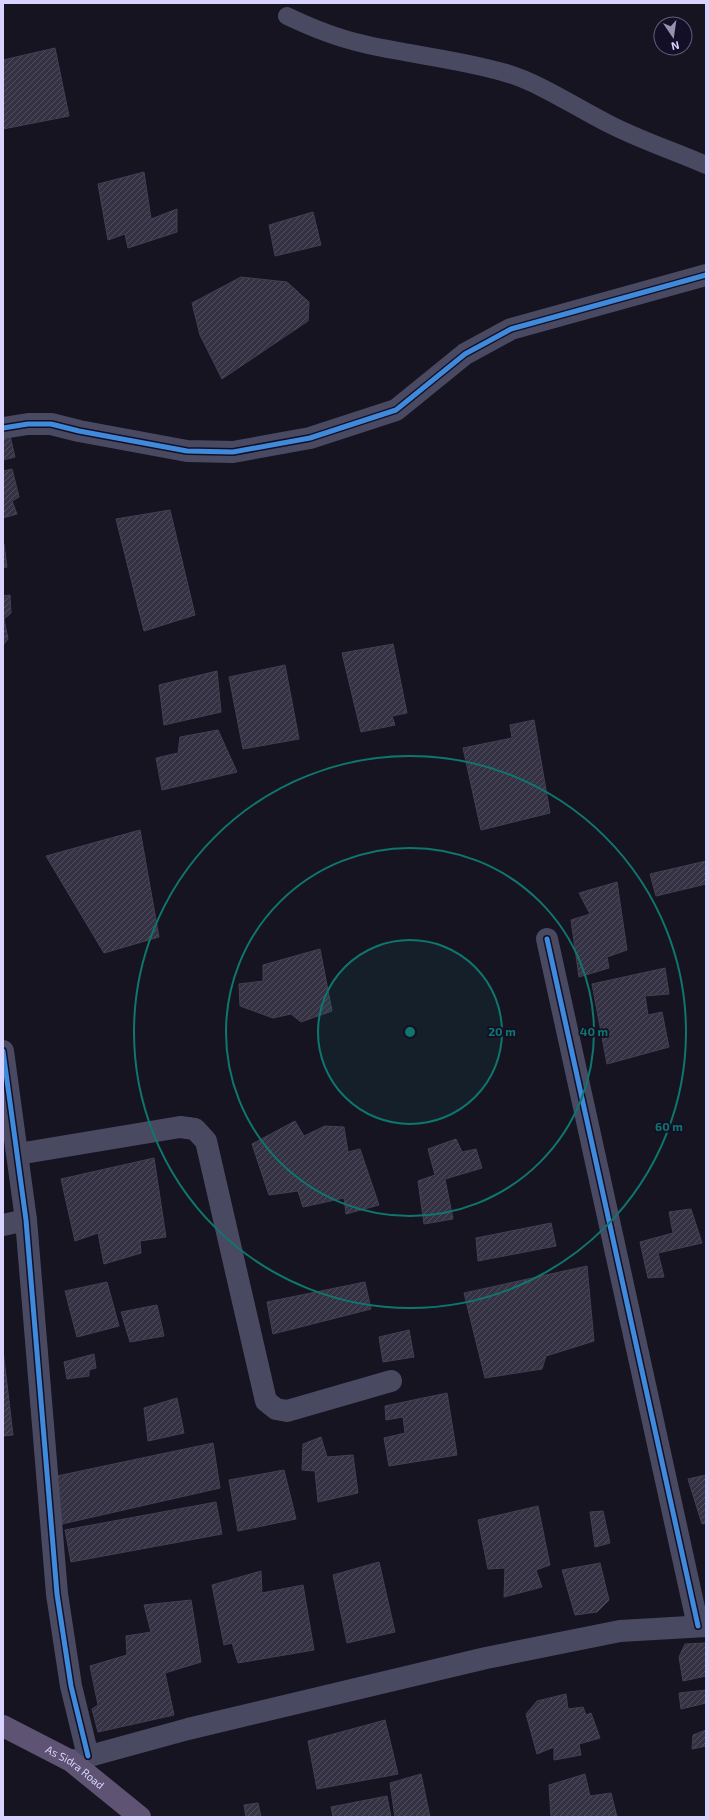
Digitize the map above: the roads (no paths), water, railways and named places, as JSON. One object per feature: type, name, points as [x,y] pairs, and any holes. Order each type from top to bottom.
[{"type":"main road","name":"As Sidra Road","points":[[3,1726],[80,1759],[140,1817]]},
{"type":"street","points":[[3,428],[28,424],[51,424],[79,431],[188,451],[233,452],[310,438],[396,410],[465,354],[511,329],[706,275]]},
{"type":"street","points":[[3,1051],[26,1220],[57,1594],[80,1759],[188,1728],[486,1658],[620,1631],[702,1626],[547,939]]},
{"type":"street","points":[[18,1154],[180,1127],[195,1129],[206,1141],[266,1401],[276,1409],[287,1410],[391,1381]]},
{"type":"street","points":[[3,1225],[26,1220]]},
{"type":"lane","points":[[287,16],[317,29],[363,44],[473,64],[508,74],[535,85],[610,124],[706,165]]}]
